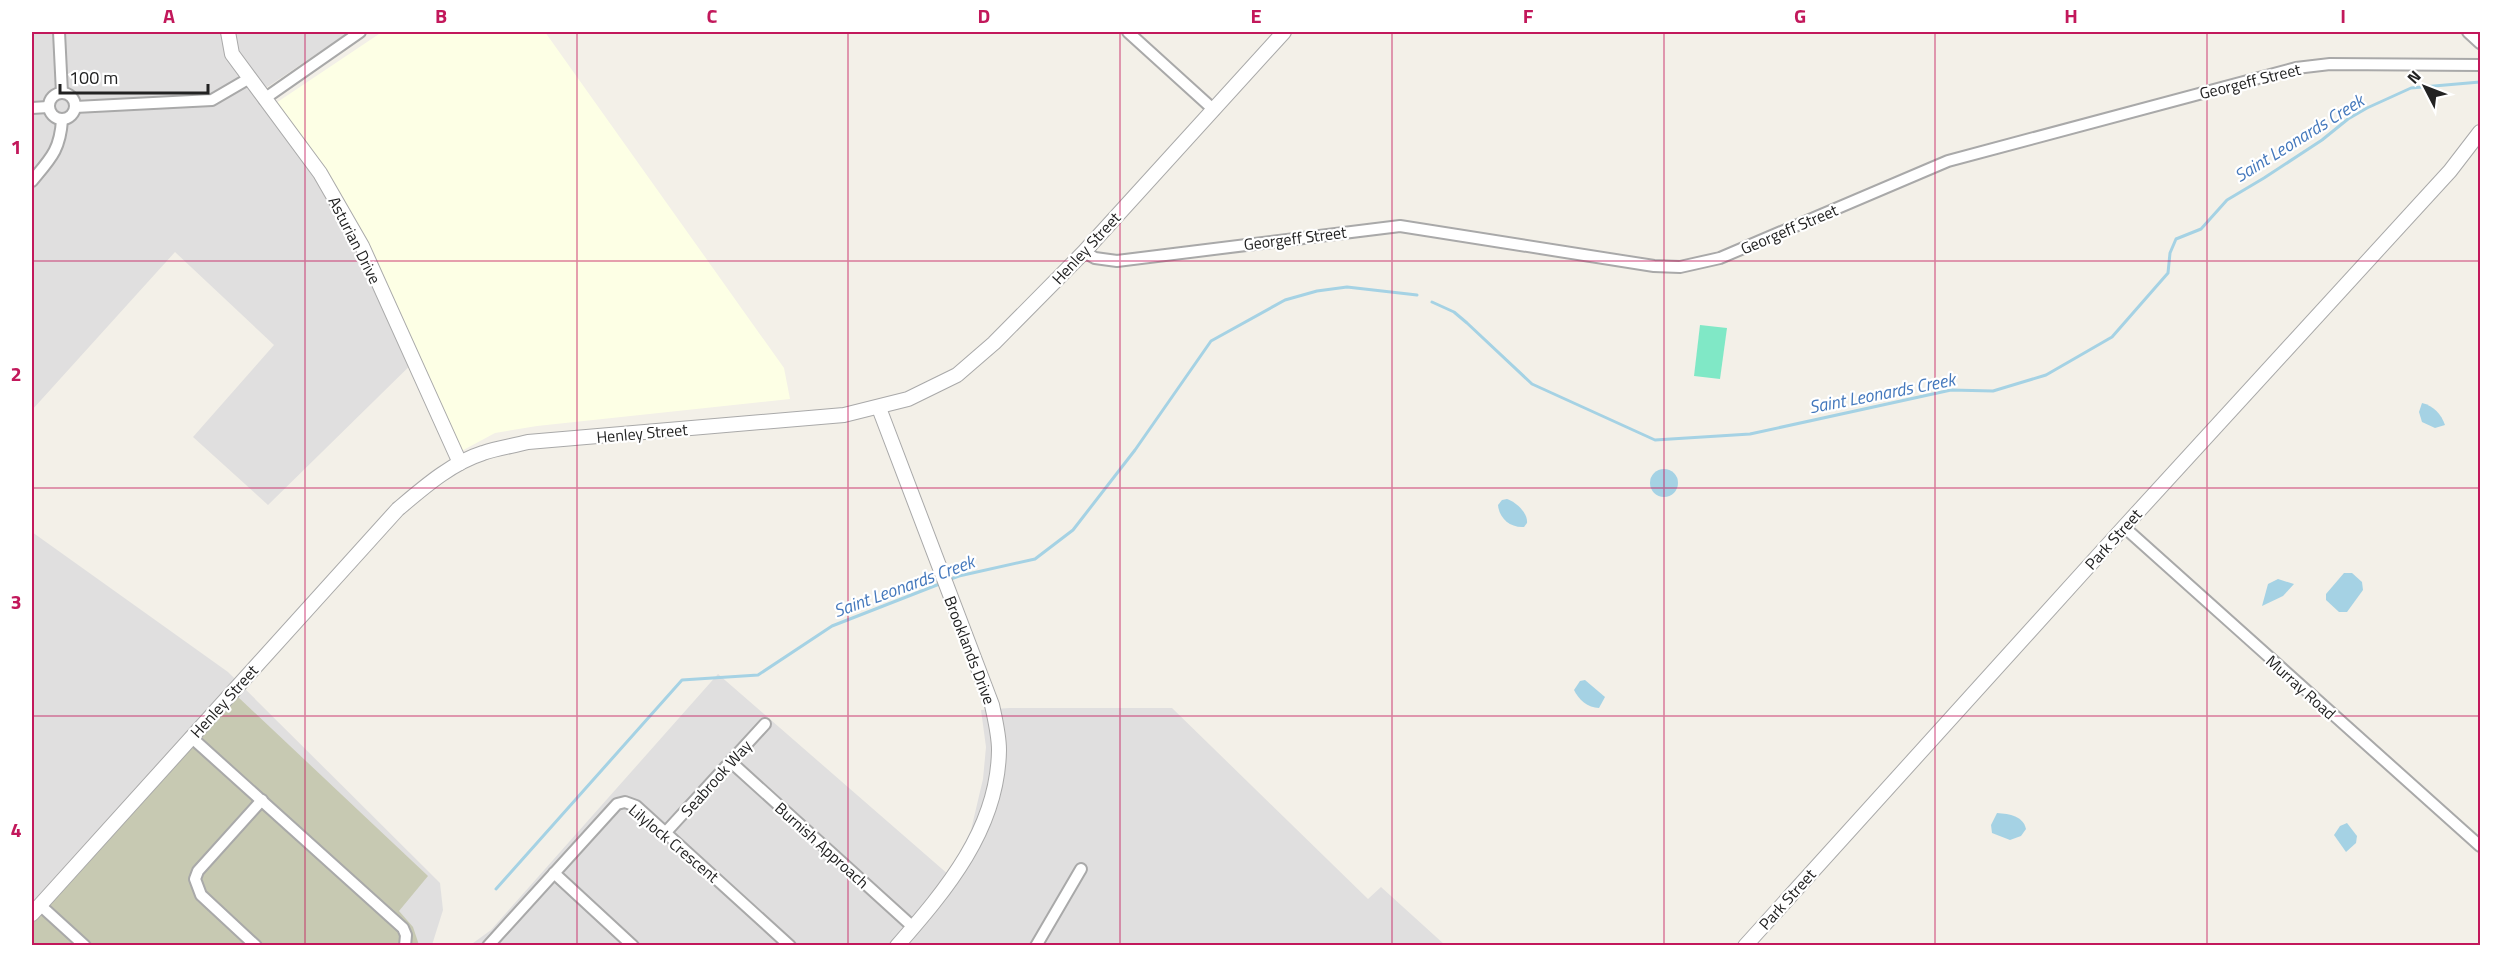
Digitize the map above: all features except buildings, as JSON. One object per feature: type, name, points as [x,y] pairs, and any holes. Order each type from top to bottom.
[{"type":"street","points":[[59,32],[62,93]]},
{"type":"street","name":"Asturian Drive","points":[[228,32],[232,54],[320,173],[362,246],[460,463]]},
{"type":"street","points":[[264,99],[360,32]]},
{"type":"street","points":[[1128,32],[1214,110]]},
{"type":"street","name":"Henley Street","points":[[36,909],[398,509],[460,463],[482,453],[528,442],[844,415],[908,399],[957,375],[994,343],[1084,252],[1284,32]]},
{"type":"street","points":[[2468,32],[2481,43]]},
{"type":"street","name":"Georgeff Street","points":[[1084,252],[1095,258],[1117,261],[1400,226],[1654,266],[1680,267],[1720,258],[1948,161],[2296,68],[2330,64],[2481,65]]},
{"type":"street","points":[[75,107],[213,100],[249,79]]},
{"type":"street","points":[[48,107],[54,95],[62,93],[70,96],[75,107]]},
{"type":"street","points":[[32,108],[48,107]]},
{"type":"street","points":[[48,107],[54,117],[62,120],[69,117],[75,107]]},
{"type":"street","points":[[32,181],[48,162],[60,141],[62,120]]},
{"type":"street","name":"Park Street","points":[[1745,945],[2450,171],[2481,132]]},
{"type":"street","name":"Brooklands Drive","points":[[879,408],[992,705],[999,749],[994,786],[983,824],[951,882],[897,945]]},
{"type":"street","name":"Murray Road","points":[[2124,527],[2481,846]]},
{"type":"street","name":"Seabrook Way","points":[[666,832],[765,724]]},
{"type":"street","points":[[191,737],[403,928],[406,935],[405,945]]},
{"type":"street","name":"Burnish Approach","points":[[730,762],[913,927]]},
{"type":"street","points":[[256,945],[201,896],[195,879],[198,871],[262,800]]},
{"type":"street","name":"Lilylock Crescent","points":[[488,945],[617,804],[631,803],[790,945]]},
{"type":"street","points":[[1038,945],[1082,869]]},
{"type":"street","points":[[554,873],[633,945]]},
{"type":"street","points":[[36,909],[85,945]]},
{"type":"shaded area","points":[[32,32],[349,32],[263,90],[428,348],[268,505],[193,437],[274,345],[175,252],[32,410]]},
{"type":"shaded area","points":[[382,32],[545,32],[784,368],[790,399],[537,426],[495,433],[456,454],[362,246],[276,103]]},
{"type":"shaded area","points":[[32,532],[228,672],[440,883],[443,910],[432,945],[32,945]]},
{"type":"shaded area","points":[[718,674],[949,875],[971,830],[983,779],[986,747],[981,710],[1172,708],[1368,899],[1381,887],[1445,945],[469,946],[491,930]]},
{"type":"shaded area","points":[[237,696],[428,876],[399,911],[413,927],[419,945],[32,946],[32,924]]},
{"type":"green space","points":[[1700,325],[1727,328],[1720,379],[1694,376]]},
{"type":"water","points":[[2422,403],[2436,411],[2445,425],[2435,428],[2422,422],[2419,412]]},
{"type":"water","points":[[1664,469],[1674,473],[1678,483],[1674,493],[1664,497],[1654,493],[1650,483],[1654,473]]},
{"type":"water","points":[[1507,499],[1518,505],[1523,512],[1527,519],[1524,527],[1510,524],[1501,514],[1498,505],[1502,500]]},
{"type":"water","points":[[2344,573],[2352,573],[2362,582],[2363,590],[2347,612],[2339,612],[2326,600],[2326,594]]},
{"type":"water","points":[[2278,579],[2294,584],[2283,596],[2262,606],[2268,584]]},
{"type":"water","points":[[1585,680],[1605,697],[1599,708],[1584,702],[1574,690],[1580,681]]},
{"type":"water","points":[[1997,813],[2019,818],[2026,829],[2021,836],[2010,840],[1992,833],[1991,825]]},
{"type":"water","points":[[2347,823],[2357,836],[2356,843],[2346,852],[2334,835],[2340,826]]},
{"type":"waterway","name":"Saint Leonards Creek","points":[[1432,302],[1454,312],[1532,384],[1655,440],[1750,434],[1951,390],[1993,391],[2046,375],[2112,337],[2168,273],[2170,253],[2176,239],[2201,229],[2227,200],[2322,140],[2348,119],[2411,88],[2480,82]]},
{"type":"waterway","name":"Saint Leonards Creek","points":[[948,580],[1035,559],[1073,530],[1135,450],[1211,341],[1285,300],[1317,291],[1347,287],[1417,295]]},
{"type":"waterway","name":"Saint Leonards Creek","points":[[496,889],[682,680],[758,675],[832,626],[942,583]]}]
